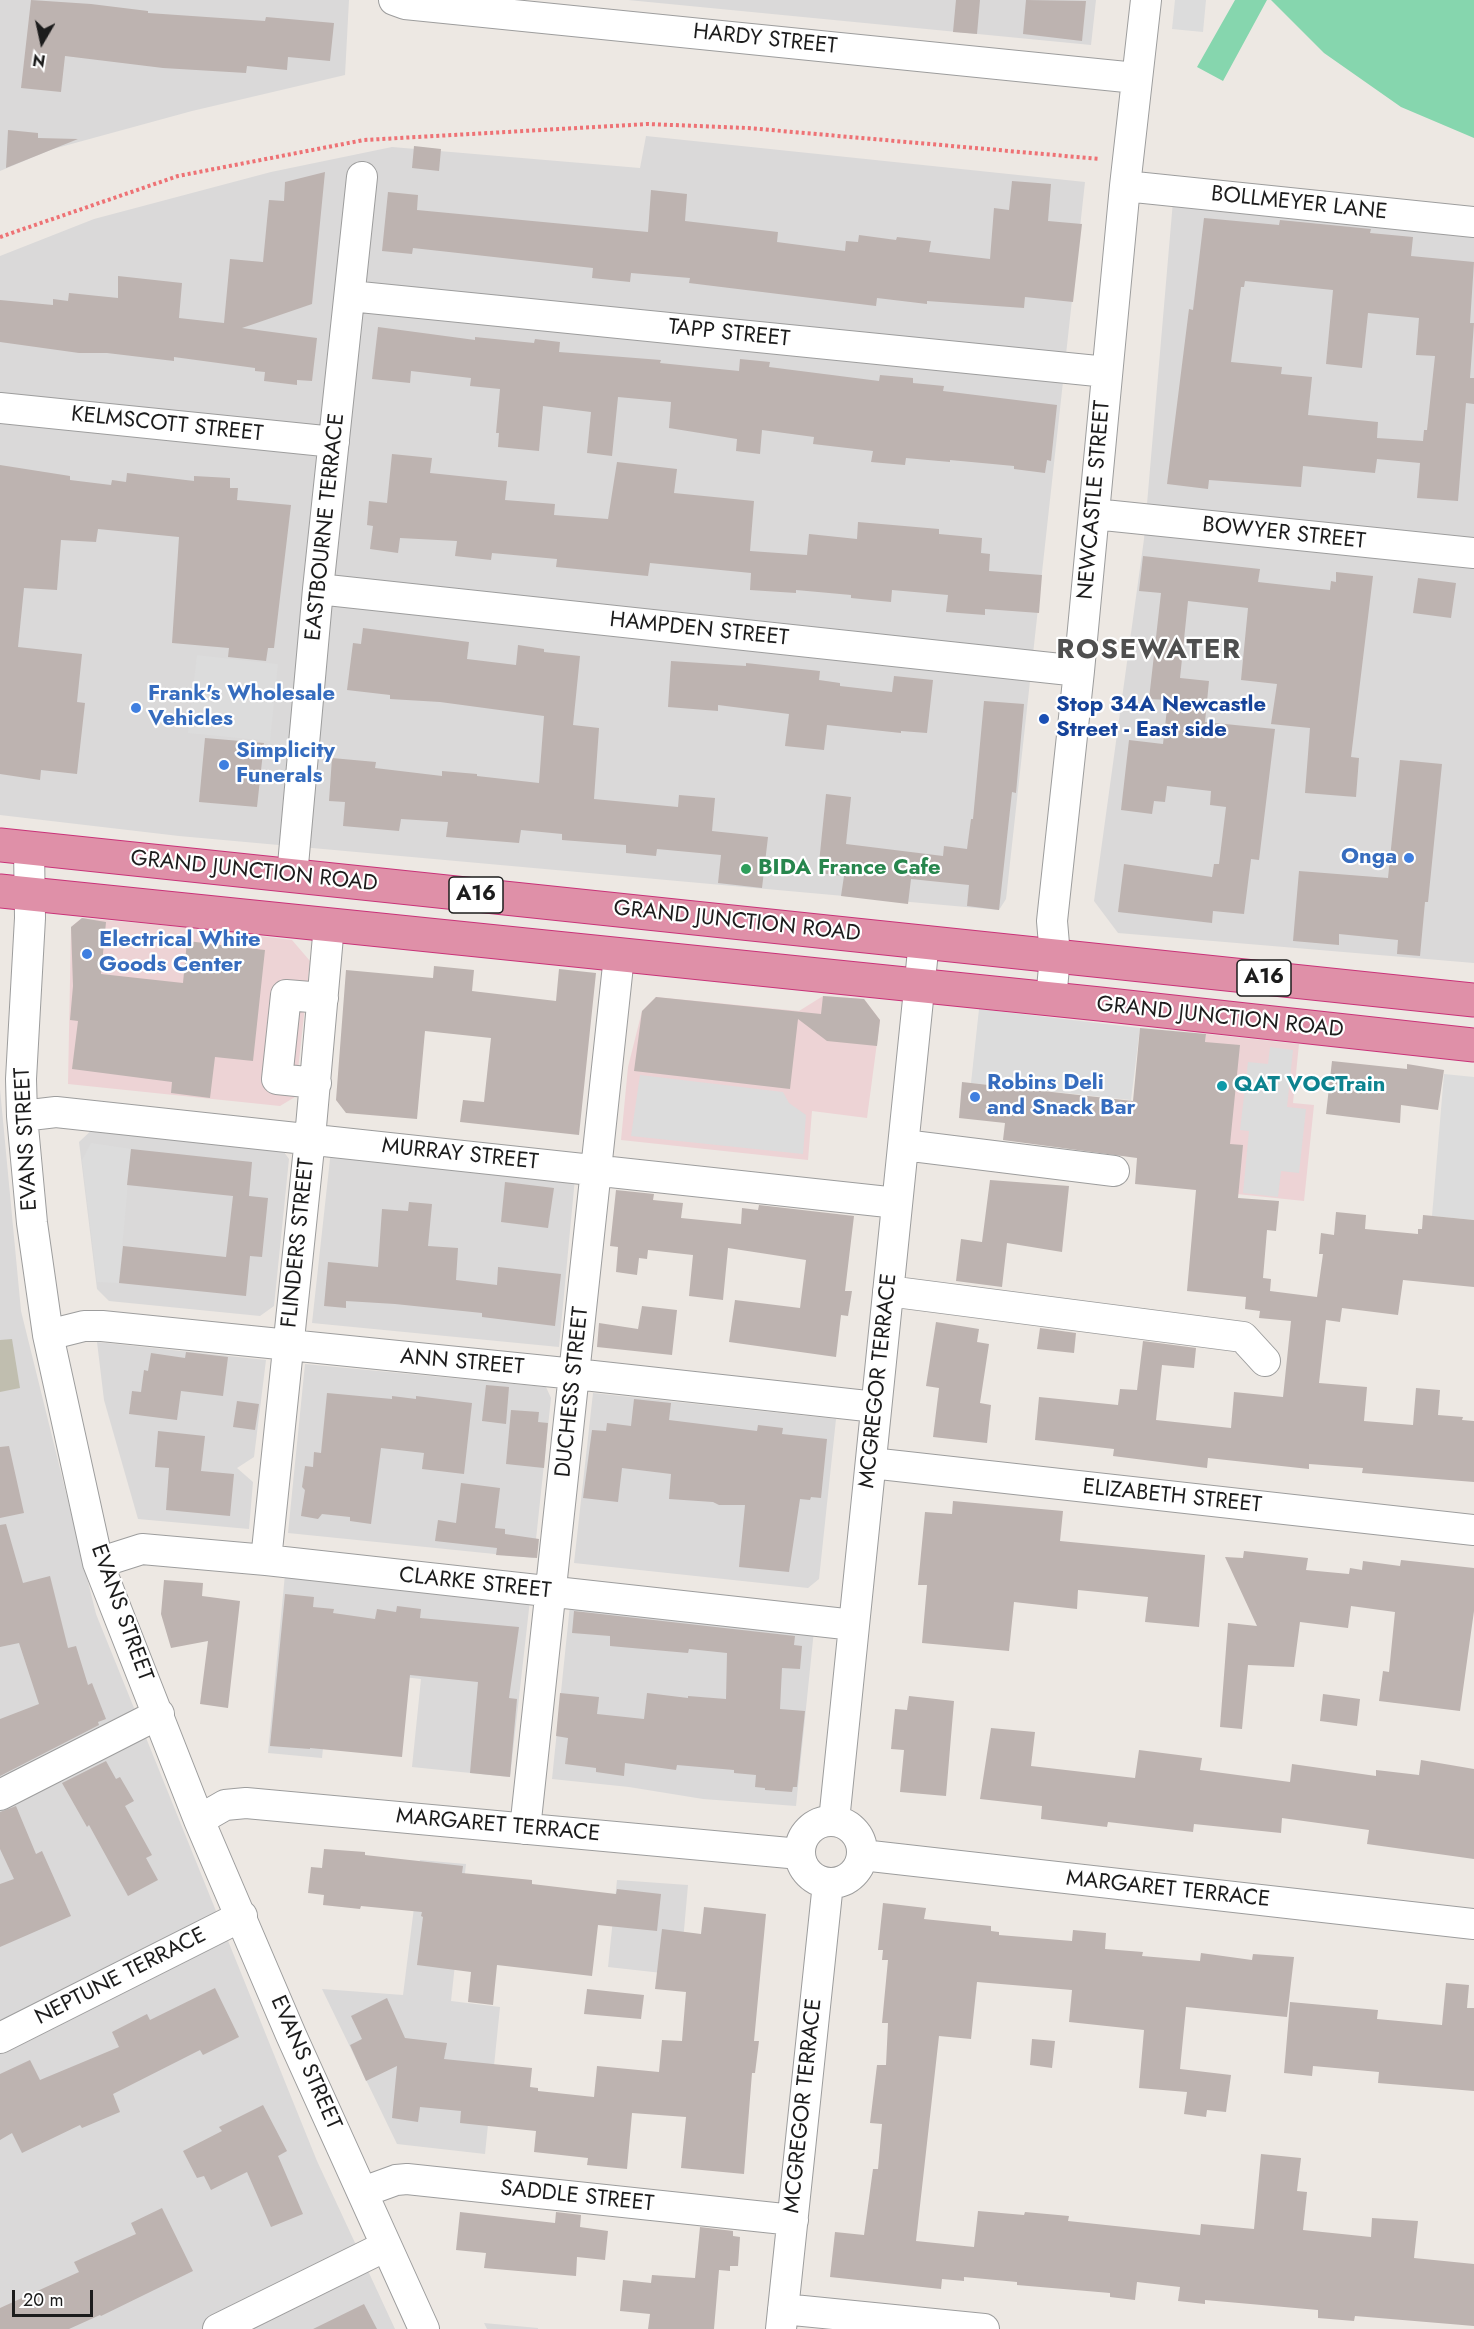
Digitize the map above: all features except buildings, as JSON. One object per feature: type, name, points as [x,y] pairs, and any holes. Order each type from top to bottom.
[{"type":"highway","name":"GRAND JUNCTION ROAD","points":[[14,846],[1474,1000]]},
{"type":"highway","name":"GRAND JUNCTION ROAD","points":[[14,892],[1474,1045]]},
{"type":"street","name":"HARDY STREET","points":[[394,0],[405,4],[1136,78]]},
{"type":"street","name":"NEWCASTLE STREET","points":[[1051,1000],[1055,956],[1052,921],[1079,671],[1126,174],[1146,0]]},
{"type":"street","name":"BOLLMEYER LANE","points":[[1126,174],[1474,222]]},
{"type":"street","name":"EASTBOURNE TERRACE","points":[[292,876],[318,589],[362,177]]},
{"type":"street","name":"TAPP STREET","points":[[350,296],[1107,372]]},
{"type":"street","name":"KELMSCOTT STREET","points":[[0,408],[334,442]]},
{"type":"street","name":"BOWYER STREET","points":[[1094,514],[1474,553]]},
{"type":"street","name":"HAMPDEN STREET","points":[[318,589],[1079,671]]},
{"type":"street","name":"EVANS STREET","points":[[14,846],[14,892],[30,918],[11,1078],[22,1116],[32,1223],[48,1335],[99,1563],[199,1820],[291,2035],[424,2329]]},
{"type":"street","name":"FLINDERS STREET","points":[[266,1560],[316,1083],[328,925]]},
{"type":"street","name":"MCGREGOR TERRACE","points":[[834,1821],[924,941]]},
{"type":"street","name":"DUCHESS STREET","points":[[525,1828],[619,956]]},
{"type":"street","name":"MURRAY STREET","points":[[22,1116],[56,1112],[897,1203]]},
{"type":"street","points":[[904,1145],[1114,1171]]},
{"type":"street","points":[[888,1291],[1243,1337],[1265,1362]]},
{"type":"street","name":"ANN STREET","points":[[48,1335],[84,1326],[102,1326],[876,1407]]},
{"type":"street","name":"ELIZABETH STREET","points":[[871,1463],[1474,1530]]},
{"type":"street","name":"CLARKE STREET","points":[[99,1563],[142,1549],[266,1560],[552,1593],[854,1624]]},
{"type":"street","points":[[0,1795],[159,1714]]},
{"type":"street","name":"MARGARET TERRACE","points":[[199,1820],[225,1805],[246,1803],[800,1854]]},
{"type":"street","points":[[823,1821],[834,1821],[852,1828],[862,1845],[860,1864],[848,1879],[828,1883],[809,1874],[800,1854],[806,1833],[823,1821]]},
{"type":"street","name":"MARGARET TERRACE","points":[[862,1855],[1474,1924]]},
{"type":"street","name":"MCGREGOR TERRACE","points":[[782,2319],[828,1883]]},
{"type":"street","name":"NEPTUNE TERRACE","points":[[0,2038],[242,1916]]},
{"type":"street","name":"SADDLE STREET","points":[[363,2192],[396,2180],[407,2180],[793,2220]]},
{"type":"street","points":[[218,2329],[386,2246]]},
{"type":"street","points":[[782,2319],[984,2329]]},
{"type":"path","points":[[0,237],[178,176],[364,140],[659,125],[760,129],[1126,174]]},
{"type":"shaded area","points":[[0,0],[349,0],[345,75],[192,111],[53,149],[0,171]]},
{"type":"shaded area","points":[[628,0],[1096,0],[1091,45]]},
{"type":"shaded area","points":[[1175,0],[1206,0],[1203,32],[1172,29]]},
{"type":"shaded area","points":[[646,136],[1085,182],[1006,899],[999,910],[179,836],[0,815],[0,256],[94,219],[271,172],[392,147],[640,168]]},
{"type":"shaded area","points":[[1173,201],[1474,233],[1474,963],[1118,933],[1094,901],[1144,539]]},
{"type":"shaded area","points":[[197,655],[278,664],[270,741],[188,733]]},
{"type":"shaded area","points":[[82,918],[292,940],[310,961],[295,1097],[280,1106],[68,1084],[71,927]]},
{"type":"shaded area","points":[[823,996],[864,999],[880,1020],[867,1118],[812,1111],[808,1160],[621,1140],[628,1067],[642,1011],[656,997],[799,1011]]},
{"type":"shaded area","points":[[979,1009],[1140,1028],[1131,1100],[971,1083]]},
{"type":"shaded area","points":[[1206,1034],[1299,1044],[1293,1103],[1314,1105],[1304,1201],[1189,1189]]},
{"type":"shaded area","points":[[1270,1047],[1293,1050],[1287,1107],[1306,1109],[1299,1173],[1281,1171],[1278,1197],[1243,1193],[1249,1131],[1240,1130],[1248,1062],[1268,1064]]},
{"type":"shaded area","points":[[1444,1074],[1474,1077],[1474,1220],[1432,1216]]},
{"type":"shaded area","points":[[640,1075],[783,1092],[789,1103],[806,1115],[803,1154],[631,1136]]},
{"type":"shaded area","points":[[0,1089],[21,1311],[96,1614],[317,2161],[395,2329],[0,2329]]},
{"type":"shaded area","points":[[96,1126],[279,1145],[289,1159],[274,1306],[260,1316],[109,1301],[97,1289],[79,1142]]},
{"type":"shaded area","points":[[91,1143],[131,1149],[119,1283],[97,1282],[82,1160]]},
{"type":"shaded area","points":[[331,1150],[575,1178],[559,1347],[312,1323]]},
{"type":"shaded area","points":[[12,1339],[20,1388],[0,1392],[0,1340]]},
{"type":"shaded area","points":[[97,1342],[266,1360],[254,1457],[237,1468],[253,1482],[249,1529],[138,1519],[104,1400]]},
{"type":"shaded area","points":[[305,1364],[546,1387],[551,1398],[534,1558],[288,1533]]},
{"type":"shaded area","points":[[593,1393],[836,1419],[819,1579],[808,1588],[574,1563]]},
{"type":"shaded area","points":[[285,1574],[530,1600],[510,1777],[412,1767],[421,1679],[331,1669],[322,1758],[268,1753]]},
{"type":"shaded area","points":[[570,1605],[814,1630],[796,1806],[703,1799],[629,1787],[552,1779]]},
{"type":"shaded area","points":[[420,1860],[466,1864],[451,2001],[500,2007],[485,2154],[397,2144],[322,1989],[403,1995]]},
{"type":"shaded area","points":[[617,1880],[688,1885],[680,1975],[608,1967]]},
{"type":"shaded area","points":[[484,2323],[538,2328],[538,2329],[487,2329]]},
{"type":"green space","points":[[1235,0],[1267,0],[1223,81],[1197,67]]},
{"type":"green space","points":[[1271,0],[1474,0],[1474,138],[1401,107],[1324,53]]},
{"type":"place","name":"Frank's Wholesale Vehicles","points":[[136,708]]},
{"type":"place","name":"Stop 34A Newcastle Street - East side","points":[[1044,719]]},
{"type":"place","name":"Simplicity Funerals","points":[[224,765]]},
{"type":"place","name":"Onga","points":[[1409,858]]},
{"type":"place","name":"BIDA France Cafe","points":[[746,869]]},
{"type":"place","name":"Electrical White Goods Center","points":[[87,954]]},
{"type":"place","name":"QAT VOCTrain","points":[[1222,1086]]},
{"type":"place","name":"Robins Deli and Snack Bar","points":[[975,1097]]},
{"type":"district","name":"ROSEWATER","points":[[1149,651]]}]
